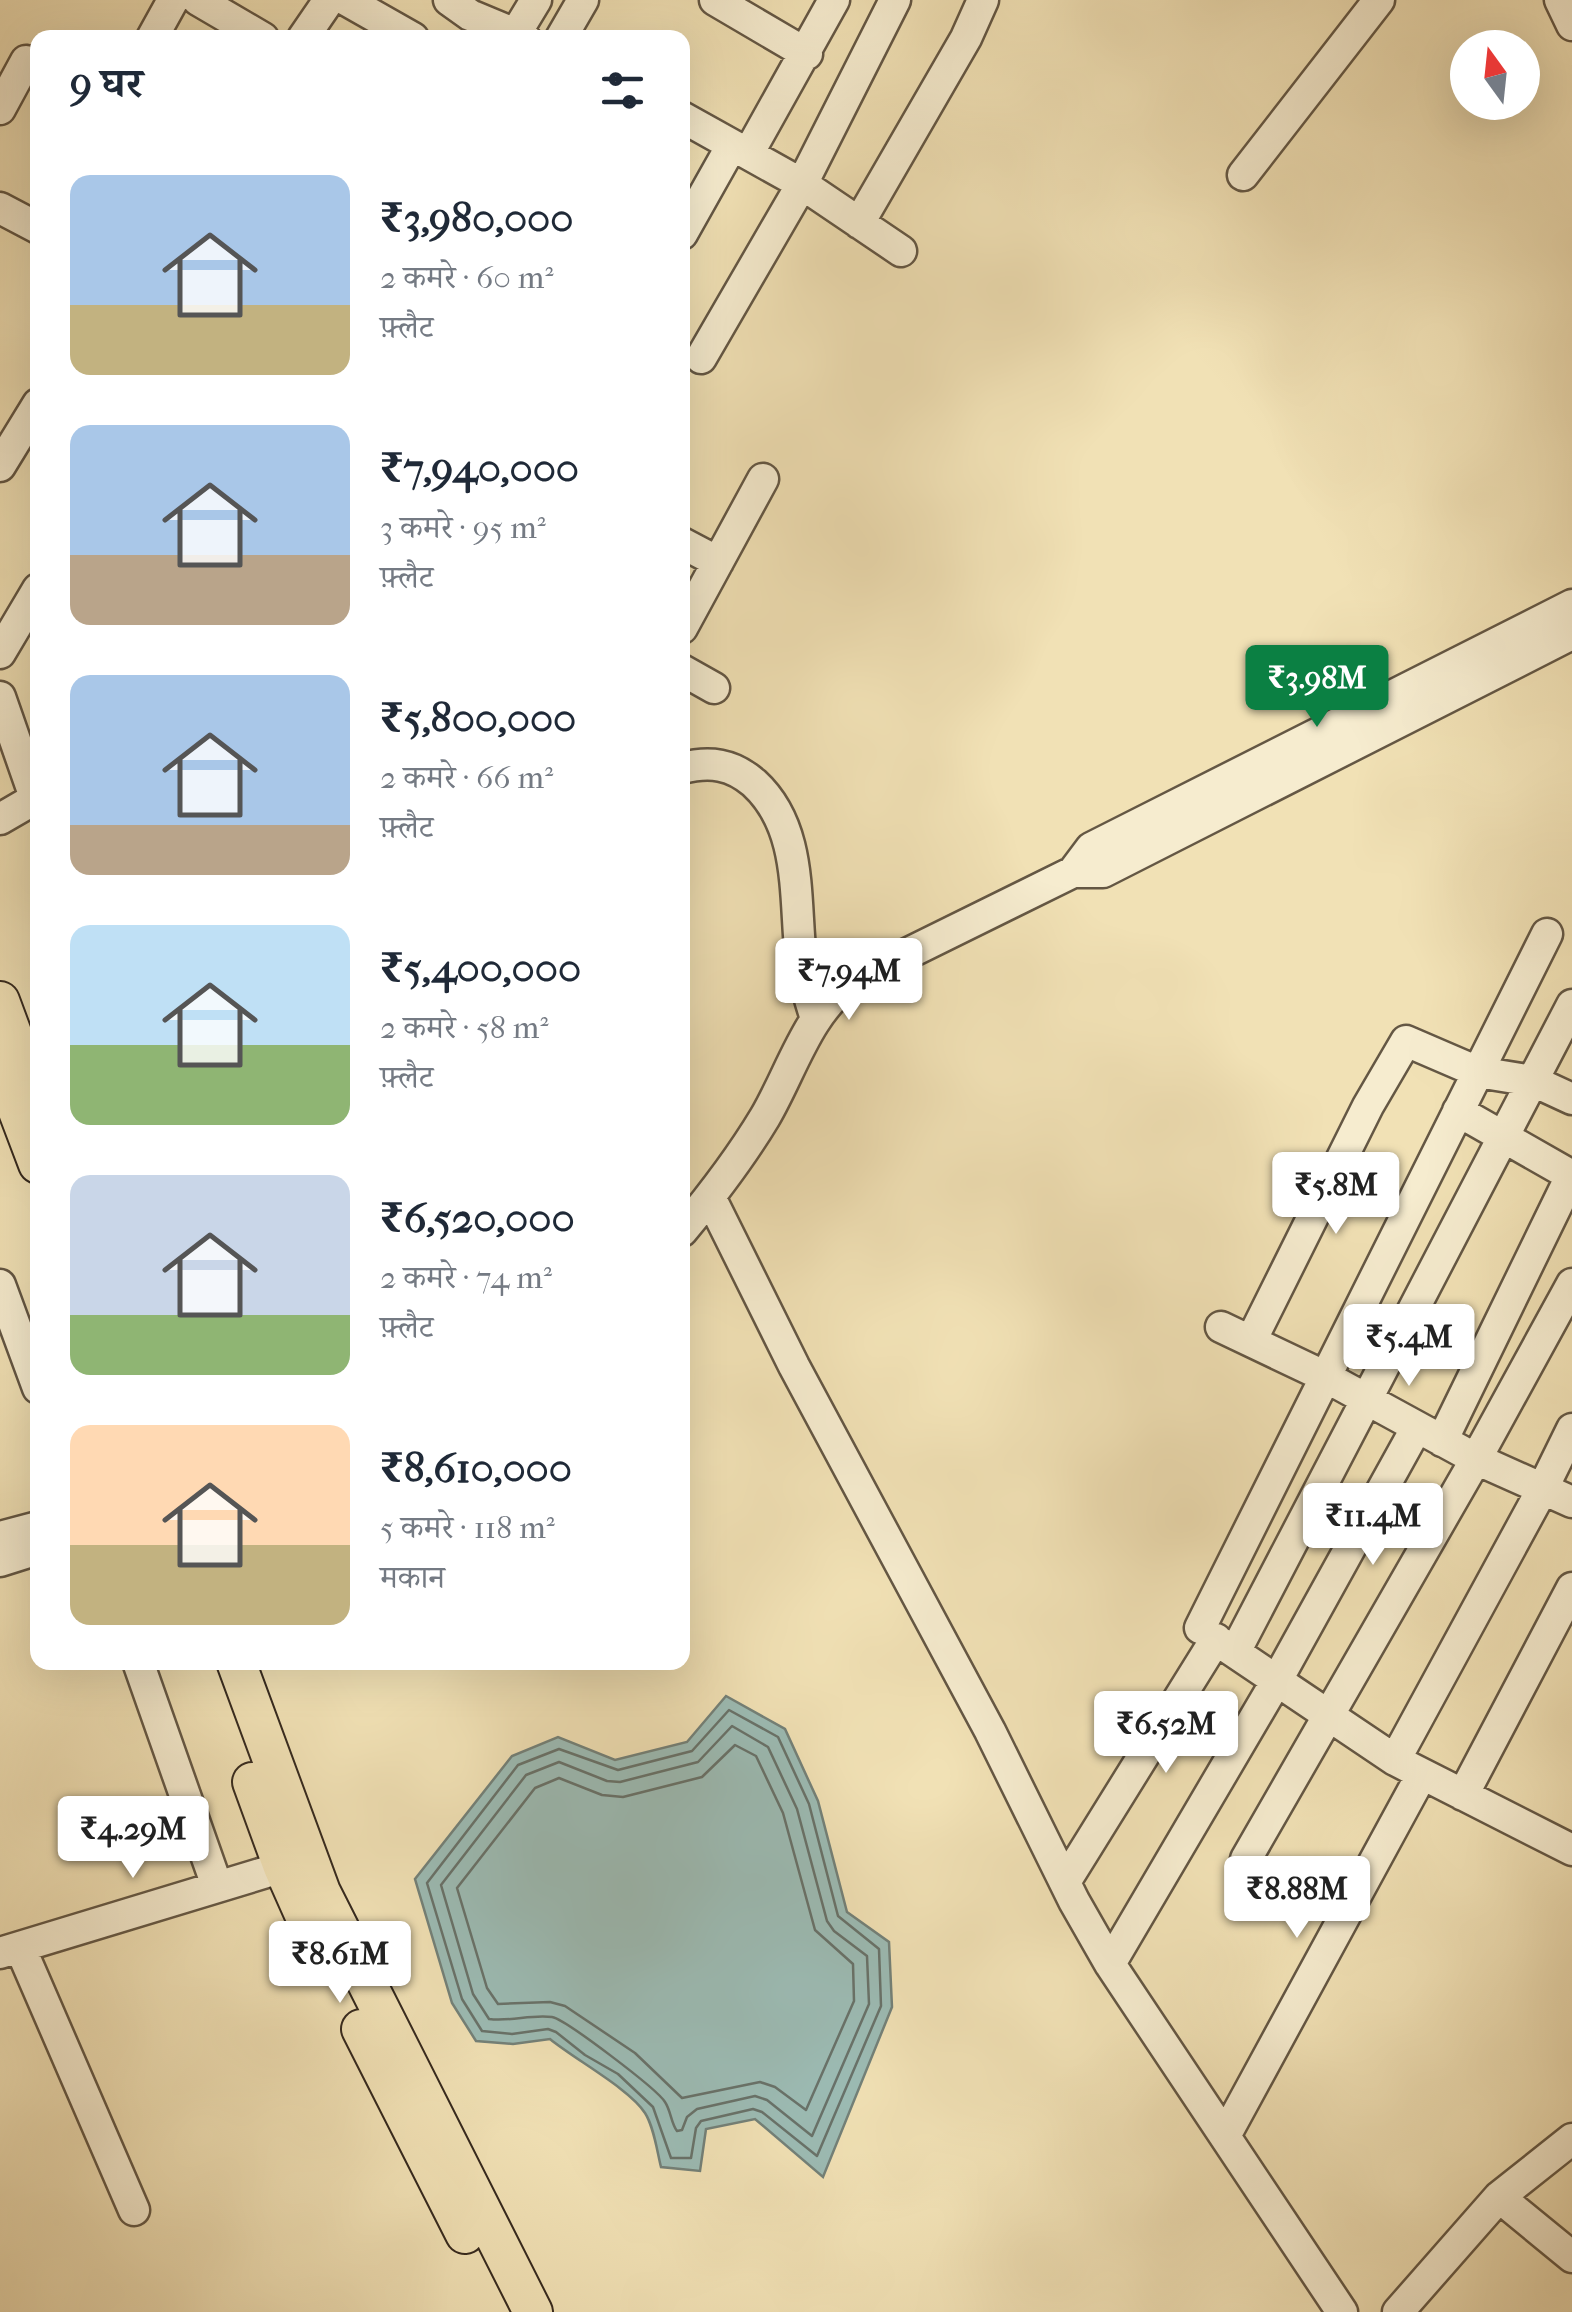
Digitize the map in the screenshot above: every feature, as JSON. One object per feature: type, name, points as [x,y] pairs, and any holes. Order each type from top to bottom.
[{"type":"main road","points":[[0,1001],[30,1080]]},
{"type":"main road","points":[[0,1064],[30,1143]]},
{"type":"main road","points":[[212,1670],[283,1867],[318,1944],[504,2312]]},
{"type":"main road","points":[[239,1670],[321,1892],[533,2312]]},
{"type":"street","points":[[156,30],[173,0]]},
{"type":"street","points":[[198,0],[248,25]]},
{"type":"street","points":[[308,30],[330,0]]},
{"type":"street","points":[[346,0],[387,20]]},
{"type":"street","points":[[521,30],[536,0]]},
{"type":"street","points":[[545,0],[573,16]]},
{"type":"street","points":[[715,0],[763,13],[807,54]]},
{"type":"street","points":[[690,222],[807,54],[834,0]]},
{"type":"street","points":[[701,358],[802,184],[895,0]]},
{"type":"street","points":[[860,222],[966,38],[983,0]]},
{"type":"street","points":[[1243,174],[1379,0]]},
{"type":"street","points":[[1560,0],[1572,25]]},
{"type":"street","points":[[464,13],[504,30]]},
{"type":"street","points":[[0,108],[21,59]]},
{"type":"street","points":[[690,122],[802,184],[901,251]]},
{"type":"street","points":[[0,208],[30,224]]},
{"type":"street","points":[[0,466],[30,417]]},
{"type":"street","points":[[690,613],[763,479]]},
{"type":"street","points":[[690,547],[718,562]]},
{"type":"street","points":[[0,653],[30,602]]},
{"type":"street","points":[[1073,872],[1091,848],[1572,605]]},
{"type":"street","points":[[690,1221],[767,1113],[827,1002],[852,981],[1073,872],[1103,872],[1572,634]]},
{"type":"street","points":[[690,674],[714,688]]},
{"type":"street","points":[[0,697],[30,781]]},
{"type":"street","points":[[690,767],[713,763],[729,767],[749,779],[774,807],[792,848],[801,960],[816,1019]]},
{"type":"street","points":[[0,819],[30,804]]},
{"type":"street","points":[[1209,1634],[1324,1376],[1547,934]]},
{"type":"street","points":[[1065,1882],[1209,1634],[1368,1400],[1568,1013],[1516,996]]},
{"type":"street","points":[[1251,1341],[1368,1106],[1406,1041],[1478,1072],[1533,1081],[1572,1099]]},
{"type":"street","points":[[1110,1964],[1277,1680],[1429,1434],[1572,1176],[1458,1111]]},
{"type":"street","points":[[710,1197],[794,1366],[990,1730],[1110,1964],[1342,2312]]},
{"type":"street","points":[[1246,1859],[1572,1284]]},
{"type":"street","points":[[0,1285],[30,1366]]},
{"type":"street","points":[[1222,1327],[1324,1376],[1476,1459],[1572,1502]]},
{"type":"street","points":[[1394,1760],[1544,1488],[1572,1428]]},
{"type":"street","points":[[0,1538],[30,1529]]},
{"type":"street","points":[[0,1560],[30,1551]]},
{"type":"street","points":[[1463,1795],[1564,1622],[1572,1588]]},
{"type":"street","points":[[1209,1634],[1394,1760],[1569,1841]]},
{"type":"street","points":[[141,1670],[218,1886]]},
{"type":"street","points":[[1225,2136],[1422,1774]]},
{"type":"street","points":[[134,2210],[10,1950],[283,1867]]},
{"type":"street","points":[[1398,2312],[1499,2197],[1572,2139]]},
{"type":"street","points":[[1499,2197],[1572,2257]]},
{"type":"water","points":[[726,1696],[785,1729],[818,1801],[847,1912],[889,1942],[892,2007],[823,2177],[755,2119],[706,2129],[700,2171],[661,2167],[651,2125],[638,2104],[550,2039],[513,2044],[476,2041],[452,2003],[415,1879],[512,1756],[558,1737],[615,1760],[687,1742]]}]
